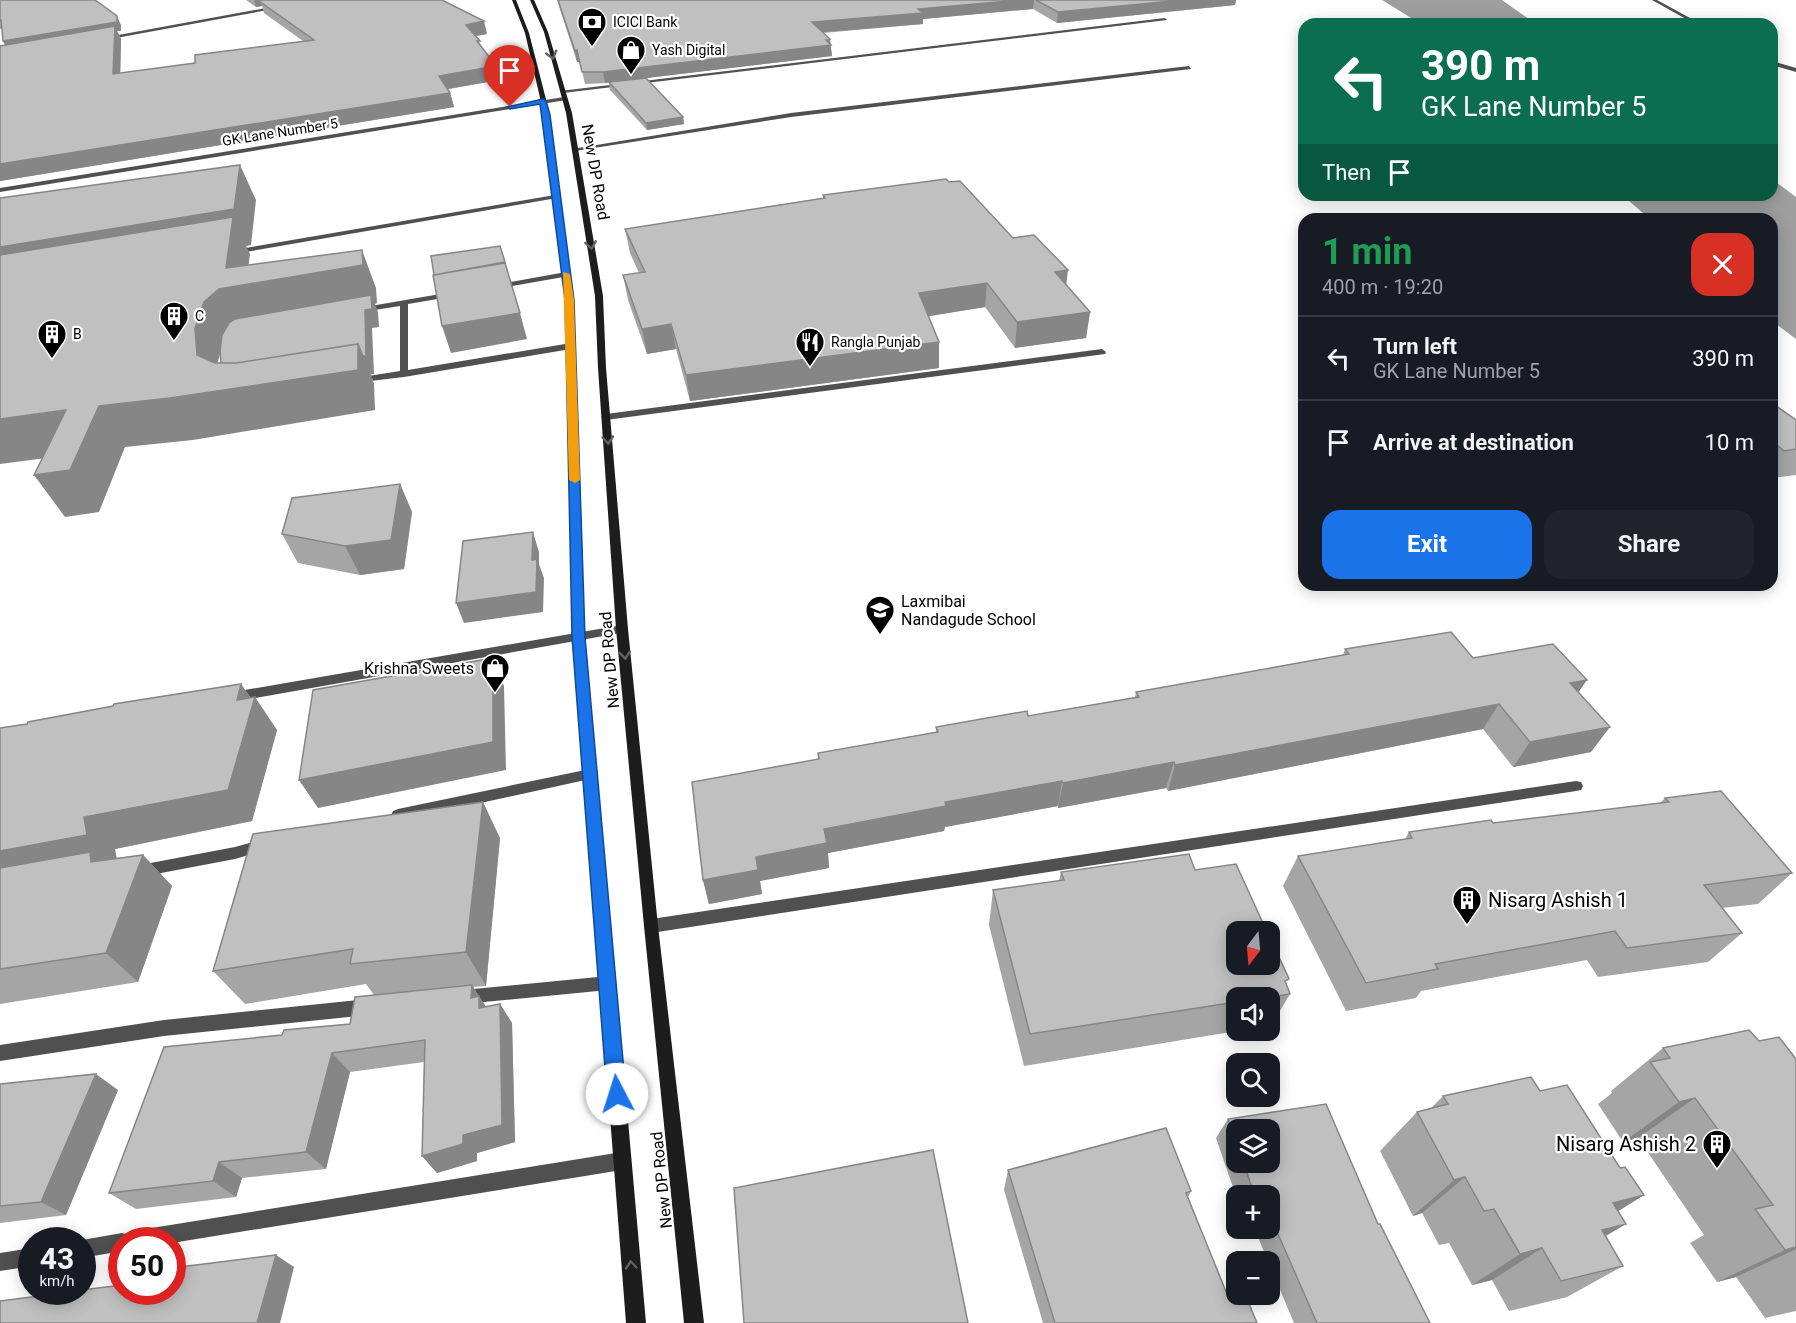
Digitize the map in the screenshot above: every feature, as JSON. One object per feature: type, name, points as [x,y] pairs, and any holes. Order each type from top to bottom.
[{"type":"main road","name":"New DP Road","points":[[514,0],[527,33],[547,115],[555,197],[570,300],[579,637],[636,1323]]},
{"type":"main road","name":"New DP Road","points":[[532,0],[546,32],[569,113],[599,296],[622,629],[651,926],[694,1323]]},
{"type":"street","points":[[1654,0],[1688,18]]},
{"type":"street","points":[[103,38],[282,6]]},
{"type":"street","name":"GK Lane Number 5","points":[[0,190],[543,101],[563,95],[1165,19]]},
{"type":"street","points":[[1778,65],[1796,70]]},
{"type":"street","points":[[575,149],[791,115],[1189,68]]},
{"type":"street","points":[[225,254],[555,197]]},
{"type":"street","points":[[480,289],[566,274]]},
{"type":"street","points":[[346,312],[458,293]]},
{"type":"street","points":[[404,303],[404,374]]},
{"type":"street","points":[[347,383],[571,346]]},
{"type":"street","points":[[606,417],[1102,352]]},
{"type":"street","points":[[224,699],[622,629]]},
{"type":"street","points":[[390,817],[590,774]]},
{"type":"street","points":[[651,926],[1576,786]]},
{"type":"street","points":[[121,874],[235,853],[277,842]]},
{"type":"street","points":[[444,999],[608,983]]},
{"type":"street","points":[[0,1053],[164,1028],[386,1005]]},
{"type":"street","points":[[186,1231],[622,1161]]},
{"type":"street","points":[[0,1262],[18,1259]]},
{"type":"shaded area","points":[[1382,0],[1502,0],[1528,18],[1411,18]]},
{"type":"shaded area","points":[[1778,184],[1796,197],[1796,339],[1778,326],[1778,213],[1643,213],[1629,201],[1778,201]]},
{"type":"building","points":[[0,0],[95,0],[117,16],[117,22],[3,41]]},
{"type":"building","points":[[442,0],[484,21],[466,25],[480,41],[477,41],[496,66],[439,76],[450,93],[0,164],[0,46],[115,26],[113,74],[195,63],[195,55],[314,40],[259,1]]},
{"type":"building","points":[[558,0],[1020,0],[918,9],[923,13],[812,22],[830,39],[826,40],[831,45],[603,72],[582,72],[577,50],[575,51]]},
{"type":"building","points":[[1036,0],[1183,0],[1058,12]]},
{"type":"building","points":[[646,78],[683,117],[646,123],[609,82]]},
{"type":"building","points":[[240,165],[234,209],[0,247],[0,198]]},
{"type":"building","points":[[946,179],[949,182],[960,181],[1013,238],[1034,235],[1068,270],[1055,272],[1090,312],[1017,322],[987,283],[919,293],[939,342],[686,375],[671,324],[642,329],[623,275],[645,272],[625,229],[825,198],[823,195]]},
{"type":"building","points":[[233,217],[226,268],[362,250],[363,265],[219,289],[204,302],[195,328],[197,355],[215,363],[236,363],[358,344],[358,370],[170,398],[99,406],[70,470],[34,475],[66,410],[0,419],[0,255]]},
{"type":"building","points":[[500,246],[505,262],[434,275],[431,256]]},
{"type":"building","points":[[505,263],[520,313],[442,326],[433,275]]},
{"type":"building","points":[[371,295],[372,309],[365,310],[366,356],[363,356],[358,344],[236,363],[221,363],[222,335],[229,323],[235,319]]},
{"type":"building","points":[[1778,407],[1796,420],[1796,449],[1784,451],[1778,446]]},
{"type":"building","points":[[400,484],[391,540],[345,546],[282,534],[292,498]]},
{"type":"building","points":[[533,532],[532,560],[537,559],[536,592],[456,603],[463,541]]},
{"type":"building","points":[[1451,632],[1473,658],[1553,644],[1587,680],[1570,683],[1610,727],[1530,742],[1499,704],[1175,765],[1174,762],[945,802],[946,806],[824,829],[827,843],[756,857],[758,870],[703,880],[692,782],[819,759],[818,753],[938,732],[936,727],[1027,711],[1028,716],[1139,697],[1136,692],[1349,654],[1345,649]]},
{"type":"building","points":[[493,658],[493,742],[299,780],[313,690]]},
{"type":"building","points":[[241,684],[237,700],[255,697],[228,790],[84,817],[87,835],[0,851],[0,728],[114,704]]},
{"type":"building","points":[[1721,791],[1792,873],[1704,885],[1742,933],[1627,948],[1615,931],[1435,964],[1438,969],[1366,983],[1298,856],[1412,838],[1409,832],[1491,820],[1493,823],[1669,802],[1665,798]]},
{"type":"building","points":[[483,802],[466,952],[350,964],[353,949],[213,971],[253,834]]},
{"type":"building","points":[[90,852],[91,862],[143,855],[106,953],[0,969],[0,868]]},
{"type":"building","points":[[1189,854],[1195,870],[1236,864],[1262,921],[1226,921],[1226,975],[1280,975],[1280,959],[1289,979],[1285,981],[1290,994],[1280,996],[1280,987],[1226,987],[1226,1004],[1030,1034],[993,890],[1064,880],[1061,872]]},
{"type":"building","points":[[472,985],[471,998],[479,996],[479,1008],[500,1004],[502,1125],[463,1135],[463,1144],[422,1156],[425,1040],[332,1053],[306,1152],[219,1162],[213,1181],[109,1193],[164,1047],[282,1035],[284,1030],[350,1024],[355,997]]},
{"type":"building","points":[[1749,1030],[1759,1041],[1779,1037],[1796,1059],[1796,1247],[1785,1250],[1755,1209],[1773,1205],[1695,1098],[1679,1102],[1650,1062],[1670,1058],[1663,1048]]},
{"type":"building","points":[[96,1074],[41,1202],[0,1206],[0,1084]]},
{"type":"building","points":[[1531,1077],[1540,1091],[1567,1085],[1620,1168],[1625,1167],[1644,1195],[1613,1203],[1626,1224],[1602,1230],[1623,1266],[1561,1281],[1542,1248],[1520,1254],[1494,1209],[1484,1211],[1465,1177],[1454,1180],[1417,1112],[1448,1104],[1443,1096]]},
{"type":"building","points":[[1326,1104],[1378,1224],[1430,1323],[1317,1323],[1280,1239],[1280,1185],[1251,1185],[1247,1173],[1280,1173],[1280,1119],[1228,1119]]},
{"type":"building","points":[[1166,1128],[1191,1191],[1186,1193],[1226,1292],[1226,1305],[1250,1305],[1257,1323],[1055,1323],[1008,1170]]},
{"type":"building","points":[[933,1150],[968,1323],[744,1323],[734,1188]]},
{"type":"building","points":[[276,1255],[257,1323],[0,1323],[0,1301],[18,1299],[18,1305],[96,1305],[96,1288],[108,1287],[108,1305],[186,1305],[186,1266]]},
{"type":"slow traffic","points":[[566,274],[570,300],[575,480]]},
{"type":"place","name":"ICICI Bank","points":[[592,48]]},
{"type":"place","name":"Yash Digital","points":[[631,76]]},
{"type":"place","name":"C","points":[[174,342]]},
{"type":"place","name":"B","points":[[52,360]]},
{"type":"place","name":"Rangla Punjab","points":[[810,368]]},
{"type":"place","name":"Laxmibai Nandagude School","points":[[880,636]]},
{"type":"place","name":"Krishna Sweets","points":[[495,694]]},
{"type":"place","name":"Nisarg Ashish 1","points":[[1467,926]]},
{"type":"place","name":"Nisarg Ashish 2","points":[[1717,1170]]},
{"type":"route","points":[[510,107],[543,101],[547,115],[555,197],[570,300],[579,637],[617,1094]]}]
